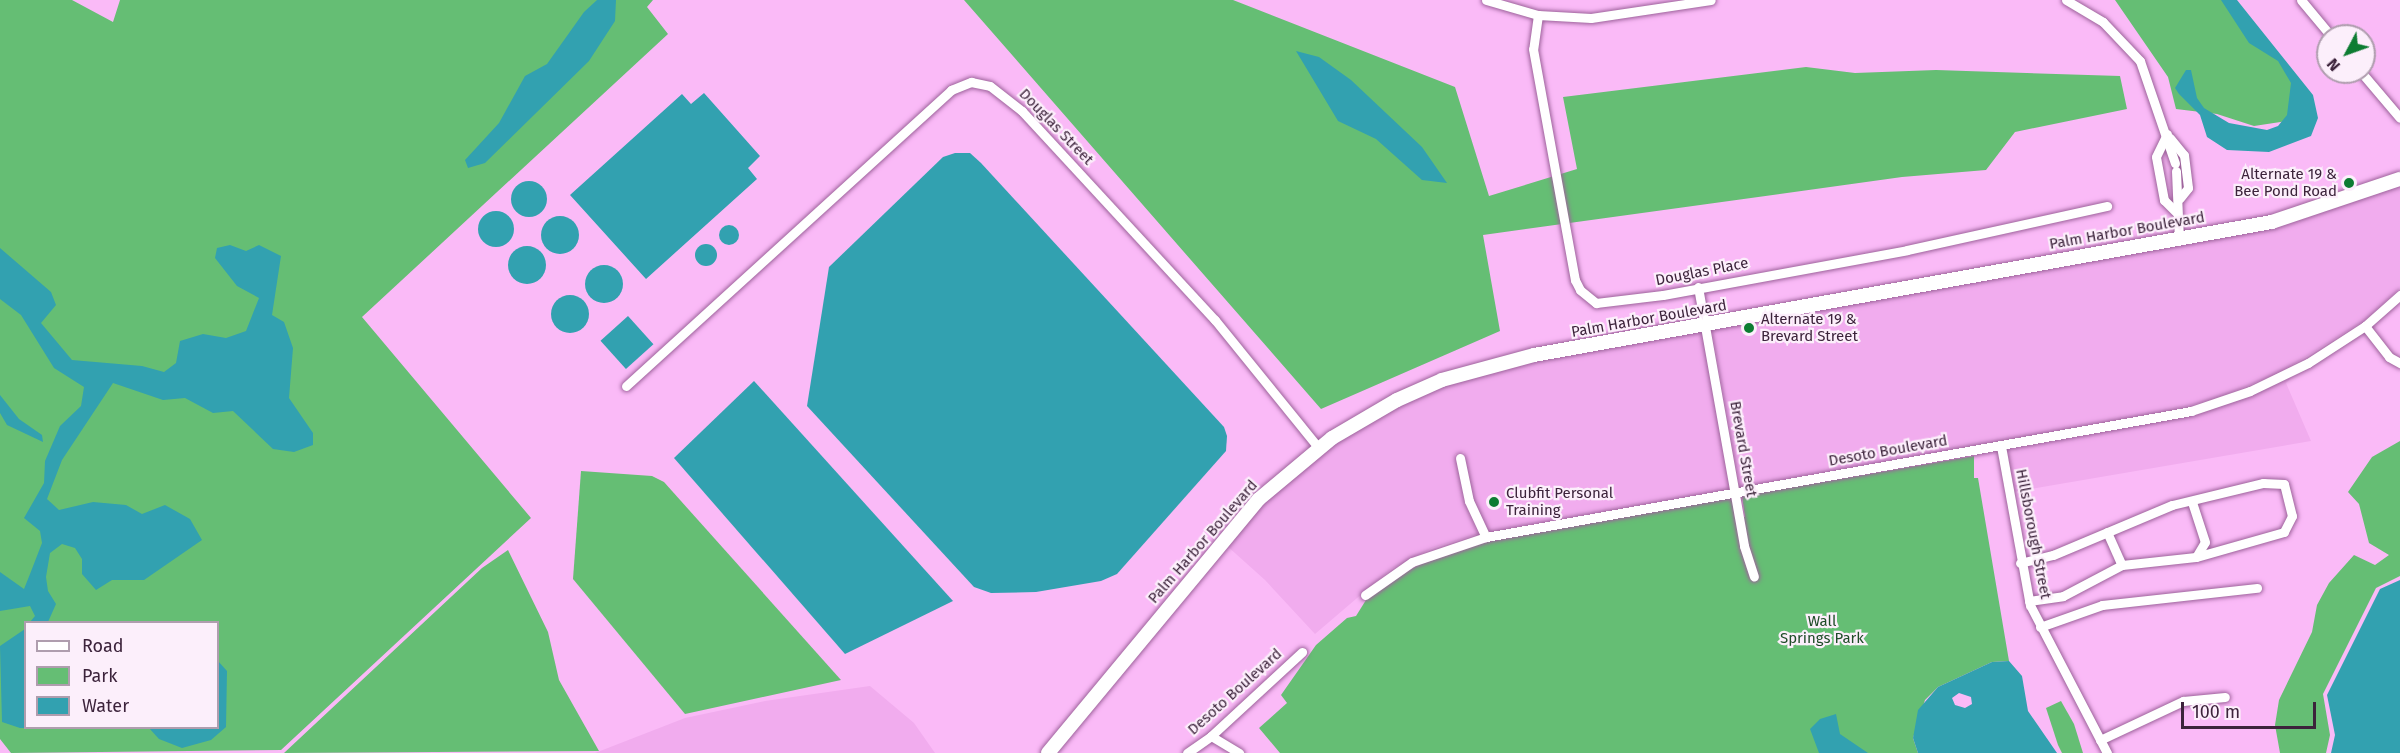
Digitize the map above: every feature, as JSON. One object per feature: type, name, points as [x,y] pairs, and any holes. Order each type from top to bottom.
[{"type":"main road","name":"Palm Harbor Boulevard","points":[[1048,753],[1259,499],[1318,447],[1397,400],[1474,369],[2272,222],[2400,179]]},
{"type":"street","points":[[1486,0],[1538,15],[1591,18],[1711,0]]},
{"type":"street","points":[[2066,0],[2103,22],[2140,61],[2167,134],[2176,167],[2180,198]]},
{"type":"street","points":[[2301,0],[2321,24]]},
{"type":"street","name":"Douglas Place","points":[[1538,15],[1533,49],[1580,290],[1596,303],[1605,304],[1907,250],[2107,206]]},
{"type":"street","name":"Douglas Street","points":[[626,386],[951,90],[971,82],[990,86],[1022,111],[1215,320],[1318,447]]},
{"type":"street","points":[[2371,84],[2400,118]]},
{"type":"street","points":[[2167,134],[2184,155],[2188,188],[2180,198],[2176,212],[2179,239]]},
{"type":"street","points":[[2167,134],[2156,157],[2164,200],[2176,212]]},
{"type":"street","name":"Brevard Street","points":[[1698,287],[1744,546],[1754,576]]},
{"type":"street","name":"Desoto Boulevard","points":[[1365,595],[1423,557],[1486,537],[2169,416],[2218,403],[2281,377],[2365,326],[2400,295]]},
{"type":"street","points":[[2365,326],[2389,357],[2400,363]]},
{"type":"street","name":"Hillsborough Street","points":[[2001,446],[2020,563],[2029,601],[2040,627],[2106,753]]},
{"type":"street","points":[[1460,458],[1469,501],[1486,537]]},
{"type":"street","points":[[2020,563],[2053,555],[2172,505],[2192,502],[2225,490],[2278,481],[2287,490],[2292,516],[2284,532],[2196,557],[2122,566],[2063,596],[2029,601]]},
{"type":"street","points":[[2192,502],[2205,542],[2196,557]]},
{"type":"street","points":[[2107,532],[2122,566]]},
{"type":"street","points":[[2040,627],[2110,603],[2257,588]]},
{"type":"street","name":"Desoto Boulevard","points":[[1187,753],[1211,736],[1302,652]]},
{"type":"street","points":[[2100,740],[2183,701],[2225,697]]},
{"type":"street","points":[[1211,736],[1239,753]]},
{"type":"shaded area","points":[[2400,184],[2400,288],[2365,320],[2279,373],[2217,398],[2168,411],[1740,487],[1712,330],[2231,235]]},
{"type":"shaded area","points":[[1702,331],[1730,489],[1489,532],[1474,499],[1464,452],[1455,454],[1464,502],[1478,534],[1432,548],[1391,569],[1315,634],[1265,580],[1226,545],[1263,502],[1321,451],[1375,417],[1444,385],[1502,367]]},
{"type":"shaded area","points":[[2291,378],[2286,383],[2311,441],[2013,492],[2007,450],[2191,416]]},
{"type":"shaded area","points":[[870,686],[914,723],[935,753],[595,753],[685,718],[765,701]]},
{"type":"green space","points":[[0,0],[72,0],[113,22],[120,0],[653,0],[647,7],[668,34],[362,317],[531,518],[281,750],[11,753],[0,739]]},
{"type":"green space","points":[[964,0],[1233,0],[1455,87],[1489,196],[1577,169],[1563,97],[1806,67],[1855,73],[1936,70],[2120,76],[2127,109],[2015,132],[1986,170],[1902,177],[1483,235],[1500,331],[1321,409]]},
{"type":"green space","points":[[2115,0],[2228,0],[2277,55],[2295,82],[2287,121],[2254,126],[2217,114],[2176,109],[2168,77]]},
{"type":"green space","points":[[2400,441],[2400,576],[2376,588],[2323,694],[2330,735],[2326,753],[2280,753],[2275,725],[2279,700],[2312,632],[2317,605],[2329,583],[2354,555],[2375,565],[2389,555],[2369,543],[2359,504],[2348,492],[2372,457]]},
{"type":"green space","name":"Wall Springs Park","points":[[1974,456],[1974,478],[1978,478],[2009,661],[1992,662],[1938,687],[1925,700],[1913,738],[1918,753],[1280,753],[1259,728],[1287,703],[1281,695],[1316,645],[1347,618],[1356,616],[1366,600],[1396,577],[1434,557],[1487,542],[1732,498],[1735,518],[1745,517],[1742,496]]},
{"type":"green space","points":[[581,471],[652,476],[664,482],[841,680],[685,714],[573,579]]},
{"type":"green space","points":[[508,550],[548,632],[559,680],[599,751],[284,753],[482,568]]},
{"type":"green space","points":[[2061,701],[2074,724],[2083,753],[2062,753],[2058,745],[2046,708]]},
{"type":"water","points":[[597,0],[616,0],[615,21],[589,61],[485,163],[468,168],[465,160],[499,123],[525,76],[547,64],[584,12]]},
{"type":"water","points":[[2221,0],[2237,0],[2313,95],[2318,118],[2311,136],[2269,152],[2227,150],[2207,137],[2200,115],[2175,88],[2186,70],[2191,70],[2197,98],[2204,108],[2229,123],[2267,130],[2278,126],[2287,115],[2291,83],[2278,61],[2249,43]]},
{"type":"water","points":[[1296,51],[1319,57],[1351,80],[1422,147],[1447,183],[1422,180],[1376,139],[1338,121]]},
{"type":"water","points":[[704,93],[760,156],[748,168],[757,179],[646,279],[570,195],[682,94],[691,104]]},
{"type":"water","points":[[955,153],[970,153],[981,163],[1224,427],[1227,436],[1226,451],[1117,574],[1101,581],[1036,592],[991,593],[974,587],[807,406],[829,267],[943,157]]},
{"type":"water","points":[[529,181],[542,186],[547,199],[542,212],[529,217],[516,212],[511,199],[516,186]]},
{"type":"water","points":[[496,211],[509,216],[514,229],[509,242],[496,247],[483,242],[478,229],[483,216]]},
{"type":"water","points":[[560,216],[574,221],[579,235],[574,249],[560,254],[546,249],[541,235],[546,221]]},
{"type":"water","points":[[725,225],[733,225],[739,231],[739,239],[733,245],[725,245],[719,239],[719,231]]},
{"type":"water","points":[[702,244],[710,244],[717,251],[717,259],[710,266],[702,266],[695,259],[695,251]]},
{"type":"water","points":[[230,245],[246,251],[259,245],[281,256],[272,315],[284,322],[293,348],[289,398],[313,433],[313,445],[294,452],[273,449],[233,411],[213,413],[185,398],[163,400],[113,383],[62,460],[47,499],[59,510],[93,502],[126,505],[142,514],[165,505],[190,519],[202,540],[144,580],[112,580],[96,590],[82,574],[82,559],[75,548],[62,544],[50,553],[46,577],[48,591],[56,604],[48,621],[31,621],[35,616],[30,606],[0,611],[0,572],[24,589],[42,543],[40,531],[24,518],[44,483],[45,461],[60,426],[81,406],[84,387],[54,368],[21,315],[0,299],[0,248],[51,292],[56,305],[41,323],[72,360],[142,366],[164,372],[176,363],[180,341],[203,334],[226,338],[246,331],[259,298],[237,286],[215,258],[217,248]]},
{"type":"water","points":[[527,246],[541,251],[546,265],[541,279],[527,284],[513,279],[508,265],[513,251]]},
{"type":"water","points":[[604,265],[618,270],[623,284],[618,298],[604,303],[590,298],[585,284],[590,270]]},
{"type":"water","points":[[570,295],[584,300],[589,314],[584,328],[570,333],[556,328],[551,314],[556,300]]},
{"type":"water","points":[[628,316],[653,344],[626,369],[601,341]]},
{"type":"water","points":[[754,381],[953,601],[845,654],[674,458]]},
{"type":"water","points":[[0,395],[19,419],[42,435],[43,442],[7,425],[0,413]]},
{"type":"water","points":[[2400,580],[2400,753],[2331,753],[2335,735],[2327,695],[2380,589]]},
{"type":"water","points":[[24,630],[24,728],[2,722],[0,646]]},
{"type":"water","points":[[2009,661],[2022,676],[2028,711],[2057,753],[1918,753],[1913,738],[1918,710],[1938,687],[1992,662]],"holes":[[[1959,693],[1971,697],[1972,704],[1965,708],[1955,705],[1952,698]]]},
{"type":"water","points":[[219,662],[227,671],[226,727],[211,740],[182,748],[159,739],[150,729],[219,729]]},
{"type":"water","points":[[1836,714],[1840,734],[1868,753],[1819,753],[1810,729],[1820,719]]},
{"type":"place","name":"Alternate 19 & Bee Pond Road","points":[[2349,183]]},
{"type":"place","name":"Alternate 19 & Brevard Street","points":[[1749,328]]},
{"type":"place","name":"Clubfit Personal Training","points":[[1494,502]]}]
